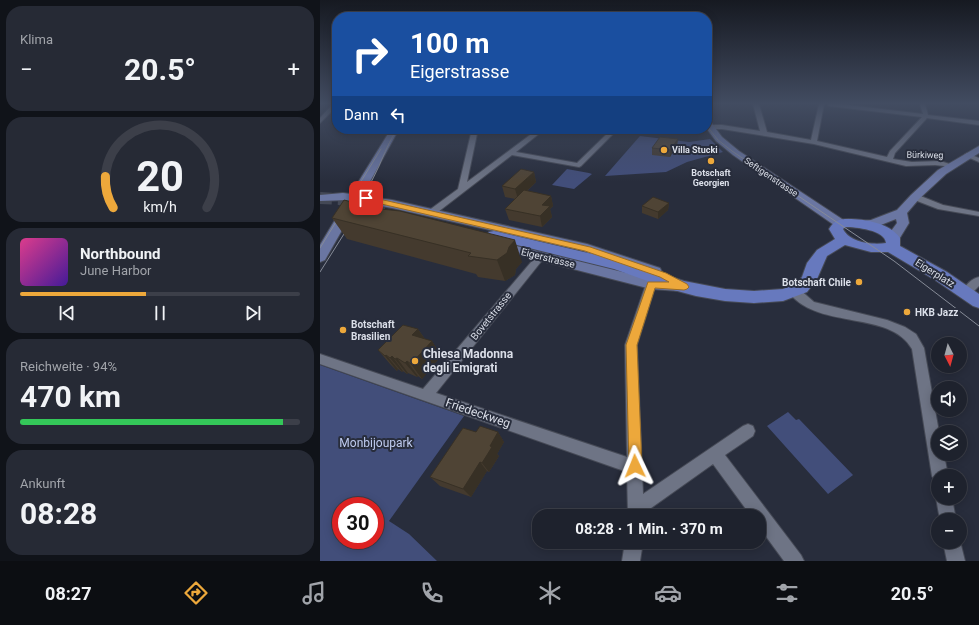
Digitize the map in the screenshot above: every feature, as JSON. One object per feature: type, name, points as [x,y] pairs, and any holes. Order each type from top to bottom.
[{"type":"main road","name":"Seftigenstrasse","points":[[712,130],[736,153],[841,224]]},
{"type":"main road","points":[[320,257],[354,206],[392,134]]},
{"type":"main road","points":[[901,213],[903,222],[892,242],[879,248],[867,247],[845,240],[836,230],[841,224],[873,224],[901,213],[915,197],[951,166],[979,149]]},
{"type":"main road","name":"Eigerstrasse","points":[[320,199],[354,206],[431,213],[592,250],[663,275],[684,287]]},
{"type":"main road","name":"Eigerstrasse","points":[[383,209],[618,265],[684,287]]},
{"type":"main road","name":"Eigerplatz","points":[[863,224],[878,229],[892,242],[979,302]]},
{"type":"main road","name":"Eigerstrasse","points":[[480,241],[651,284],[684,287],[722,294],[752,296],[774,295],[794,291],[805,285],[822,252],[845,240]]},
{"type":"street","name":"Bürkiweg","points":[[741,130],[814,142],[889,160],[917,164],[943,162],[951,166]]},
{"type":"street","points":[[814,142],[816,130]]},
{"type":"street","points":[[889,160],[892,152],[913,130]]},
{"type":"street","points":[[462,189],[474,134]]},
{"type":"street","points":[[431,213],[535,134]]},
{"type":"street","points":[[510,153],[579,165],[610,134]]},
{"type":"street","points":[[966,156],[979,160]]},
{"type":"street","points":[[915,197],[941,207],[979,214]]},
{"type":"street","name":"Bovetstrasse","points":[[426,396],[541,256]]},
{"type":"street","points":[[966,292],[979,280]]},
{"type":"street","points":[[636,509],[631,345],[651,284]]},
{"type":"street","points":[[794,291],[800,299],[814,306],[890,325],[905,332],[912,338],[918,348],[939,469]]},
{"type":"street","name":"Friedeckweg","points":[[320,359],[635,466]]},
{"type":"street","points":[[641,509],[748,431]]},
{"type":"street","points":[[715,454],[795,561]]},
{"type":"street","points":[[631,561],[633,549]]},
{"type":"street","points":[[953,549],[956,561]]},
{"type":"green space","points":[[640,136],[689,142],[710,139],[723,152],[687,162],[666,172],[605,176]]},
{"type":"green space","points":[[567,169],[592,174],[574,189],[552,185]]},
{"type":"green space","name":"Monbijoupark","points":[[320,365],[464,416],[389,521],[409,534],[437,561],[320,561]]},
{"type":"green space","points":[[788,412],[796,420],[799,419],[853,475],[828,494],[767,426]]},
{"type":"building","points":[[660,137],[678,139],[670,150],[652,148]]},
{"type":"building","points":[[521,169],[534,172],[515,189],[502,186]]},
{"type":"building","points":[[524,190],[551,196],[542,205],[550,206],[540,216],[505,209]]},
{"type":"building","points":[[653,197],[669,203],[658,212],[642,206]]},
{"type":"building","points":[[344,200],[381,209],[400,211],[515,240],[509,247],[507,253],[497,260],[468,256],[471,253],[332,218]]},
{"type":"building","points":[[403,325],[418,329],[412,335],[432,341],[411,364],[407,361],[405,363],[397,358],[395,359],[392,356],[390,358],[386,355],[385,356],[378,350]]},
{"type":"building","points":[[480,426],[498,432],[490,446],[492,447],[482,463],[480,462],[463,489],[430,477],[463,428],[476,432]]},
{"type":"tunnel","points":[[320,198],[339,199],[385,210]]},
{"type":"tram line","points":[[712,132],[718,140],[732,151],[894,261],[979,326]]},
{"type":"tram line","points":[[356,214],[394,134]]},
{"type":"tram line","points":[[320,248],[381,149]]},
{"type":"tram line","points":[[320,272],[349,226]]},
{"type":"place","name":"Villa Stucki","points":[[664,150]]},
{"type":"place","name":"Botschaft Georgien","points":[[711,161]]},
{"type":"place","name":"Botschaft Chile","points":[[859,282]]},
{"type":"place","name":"HKB Jazz","points":[[907,312]]},
{"type":"place","name":"Botschaft Brasilien","points":[[343,330]]},
{"type":"place","name":"Chiesa Madonna degli Emigrati","points":[[415,361]]},
{"type":"route","points":[[366,198],[587,248],[663,275],[684,287],[651,284],[631,345],[635,466]]}]
